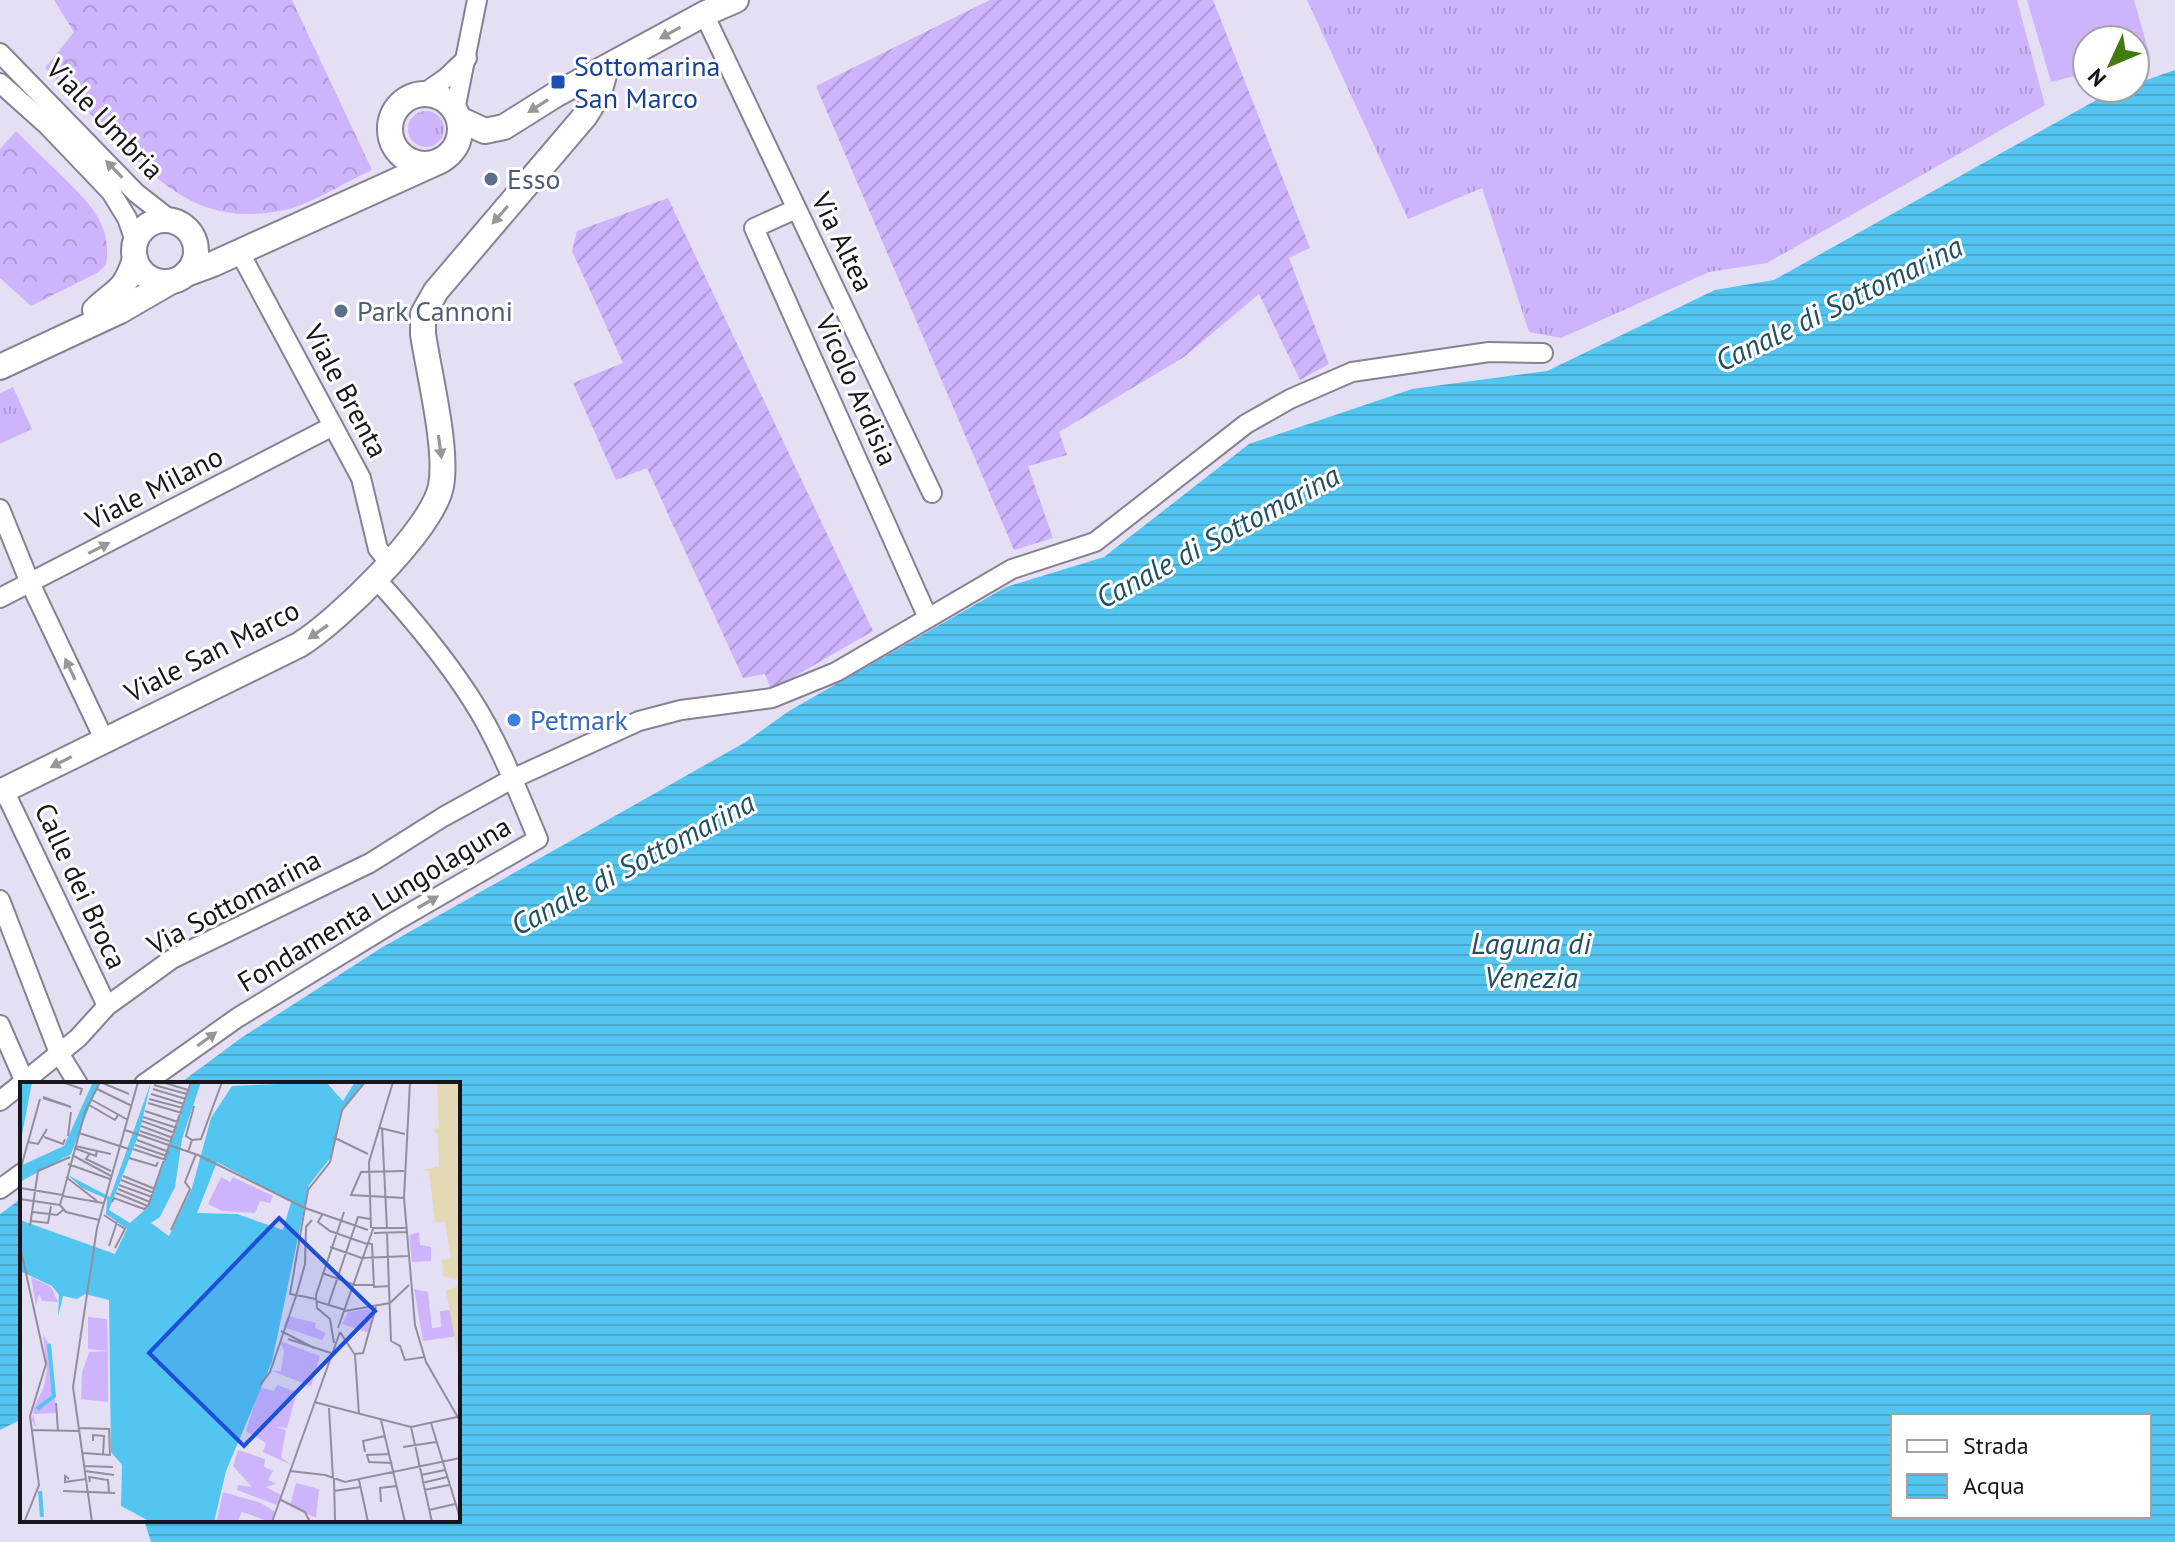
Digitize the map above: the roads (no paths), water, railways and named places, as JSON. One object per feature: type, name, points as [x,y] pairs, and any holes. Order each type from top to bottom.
[{"type":"street","points":[[0,367],[120,311],[178,278],[440,161],[455,148],[460,129],[457,115],[477,0]]},
{"type":"street","points":[[423,94],[440,97],[457,115],[485,131],[504,127],[704,14],[736,0]]},
{"type":"street","name":"Via Altea","points":[[704,14],[932,493]]},
{"type":"street","name":"Viale Umbria","points":[[0,53],[136,193],[172,221]]},
{"type":"street","points":[[366,194],[392,169],[391,121],[400,105],[446,78],[467,58]]},
{"type":"street","name":"Viale San Marco","points":[[2,791],[299,645],[338,617],[382,571],[432,509],[441,486],[442,457],[423,334],[423,314],[455,267],[585,116],[599,93],[606,68]]},
{"type":"street","name":"Viale Umbria","points":[[0,83],[47,125],[111,192],[127,218],[135,250]]},
{"type":"street","points":[[392,138],[400,153],[415,162],[440,161]]},
{"type":"street","name":"Vicolo Ardisia","points":[[796,209],[754,228],[928,618]]},
{"type":"street","points":[[82,328],[98,307],[128,282],[135,250],[146,226],[163,220],[186,228],[192,235],[196,251],[195,259],[178,278],[152,280],[145,275],[135,250]]},
{"type":"street","points":[[192,235],[226,246],[247,248]]},
{"type":"street","name":"Viale Brenta","points":[[247,248],[361,478],[382,571]]},
{"type":"street","name":"Via Sottomarina","points":[[22,1082],[78,1038],[107,1006],[172,959],[370,863],[452,811],[512,779],[639,721],[681,710],[772,698],[836,672],[1012,569],[1095,542],[1246,424],[1290,399],[1352,372],[1489,352],[1543,353]]},
{"type":"street","name":"Viale Milano","points":[[0,598],[333,426]]},
{"type":"street","points":[[0,509],[30,583],[104,739]]},
{"type":"street","name":"Fondamenta Lungolaguna","points":[[147,1082],[237,1018],[538,839],[473,702],[382,571]]},
{"type":"street","name":"Calle dei Broca","points":[[2,791],[107,1006]]},
{"type":"street","points":[[0,900],[59,1053],[77,1082]]},
{"type":"street","points":[[0,1025],[24,1080]]},
{"type":"street","name":"Via Sottomarina","points":[[0,1101],[20,1084]]},
{"type":"street","points":[[0,1189],[20,1174]]},
{"type":"water","name":"Laguna di Venezia","points":[[2175,70],[2175,1542],[151,1542],[145,1522],[460,1522],[460,1082],[182,1082],[241,1038],[381,948],[744,743],[789,711],[1006,587],[1104,557],[1249,444],[1412,389],[1547,371],[1715,290],[1774,280],[2089,104],[2151,104],[2151,78]]},
{"type":"water","points":[[20,1199],[20,1420],[0,1430],[0,1214]]},
{"type":"place","name":"Sottomarina San Marco","points":[[558,82]]},
{"type":"place","name":"Esso","points":[[491,179]]},
{"type":"place","name":"Park Cannoni","points":[[341,311]]},
{"type":"place","name":"Petmark","points":[[514,720]]},
{"type":"water label","name":"Canale di Sottomarina","points":[[1839,304]]},
{"type":"water label","name":"Canale di Sottomarina","points":[[1218,537]]},
{"type":"water label","name":"Canale di Sottomarina","points":[[633,864]]}]
